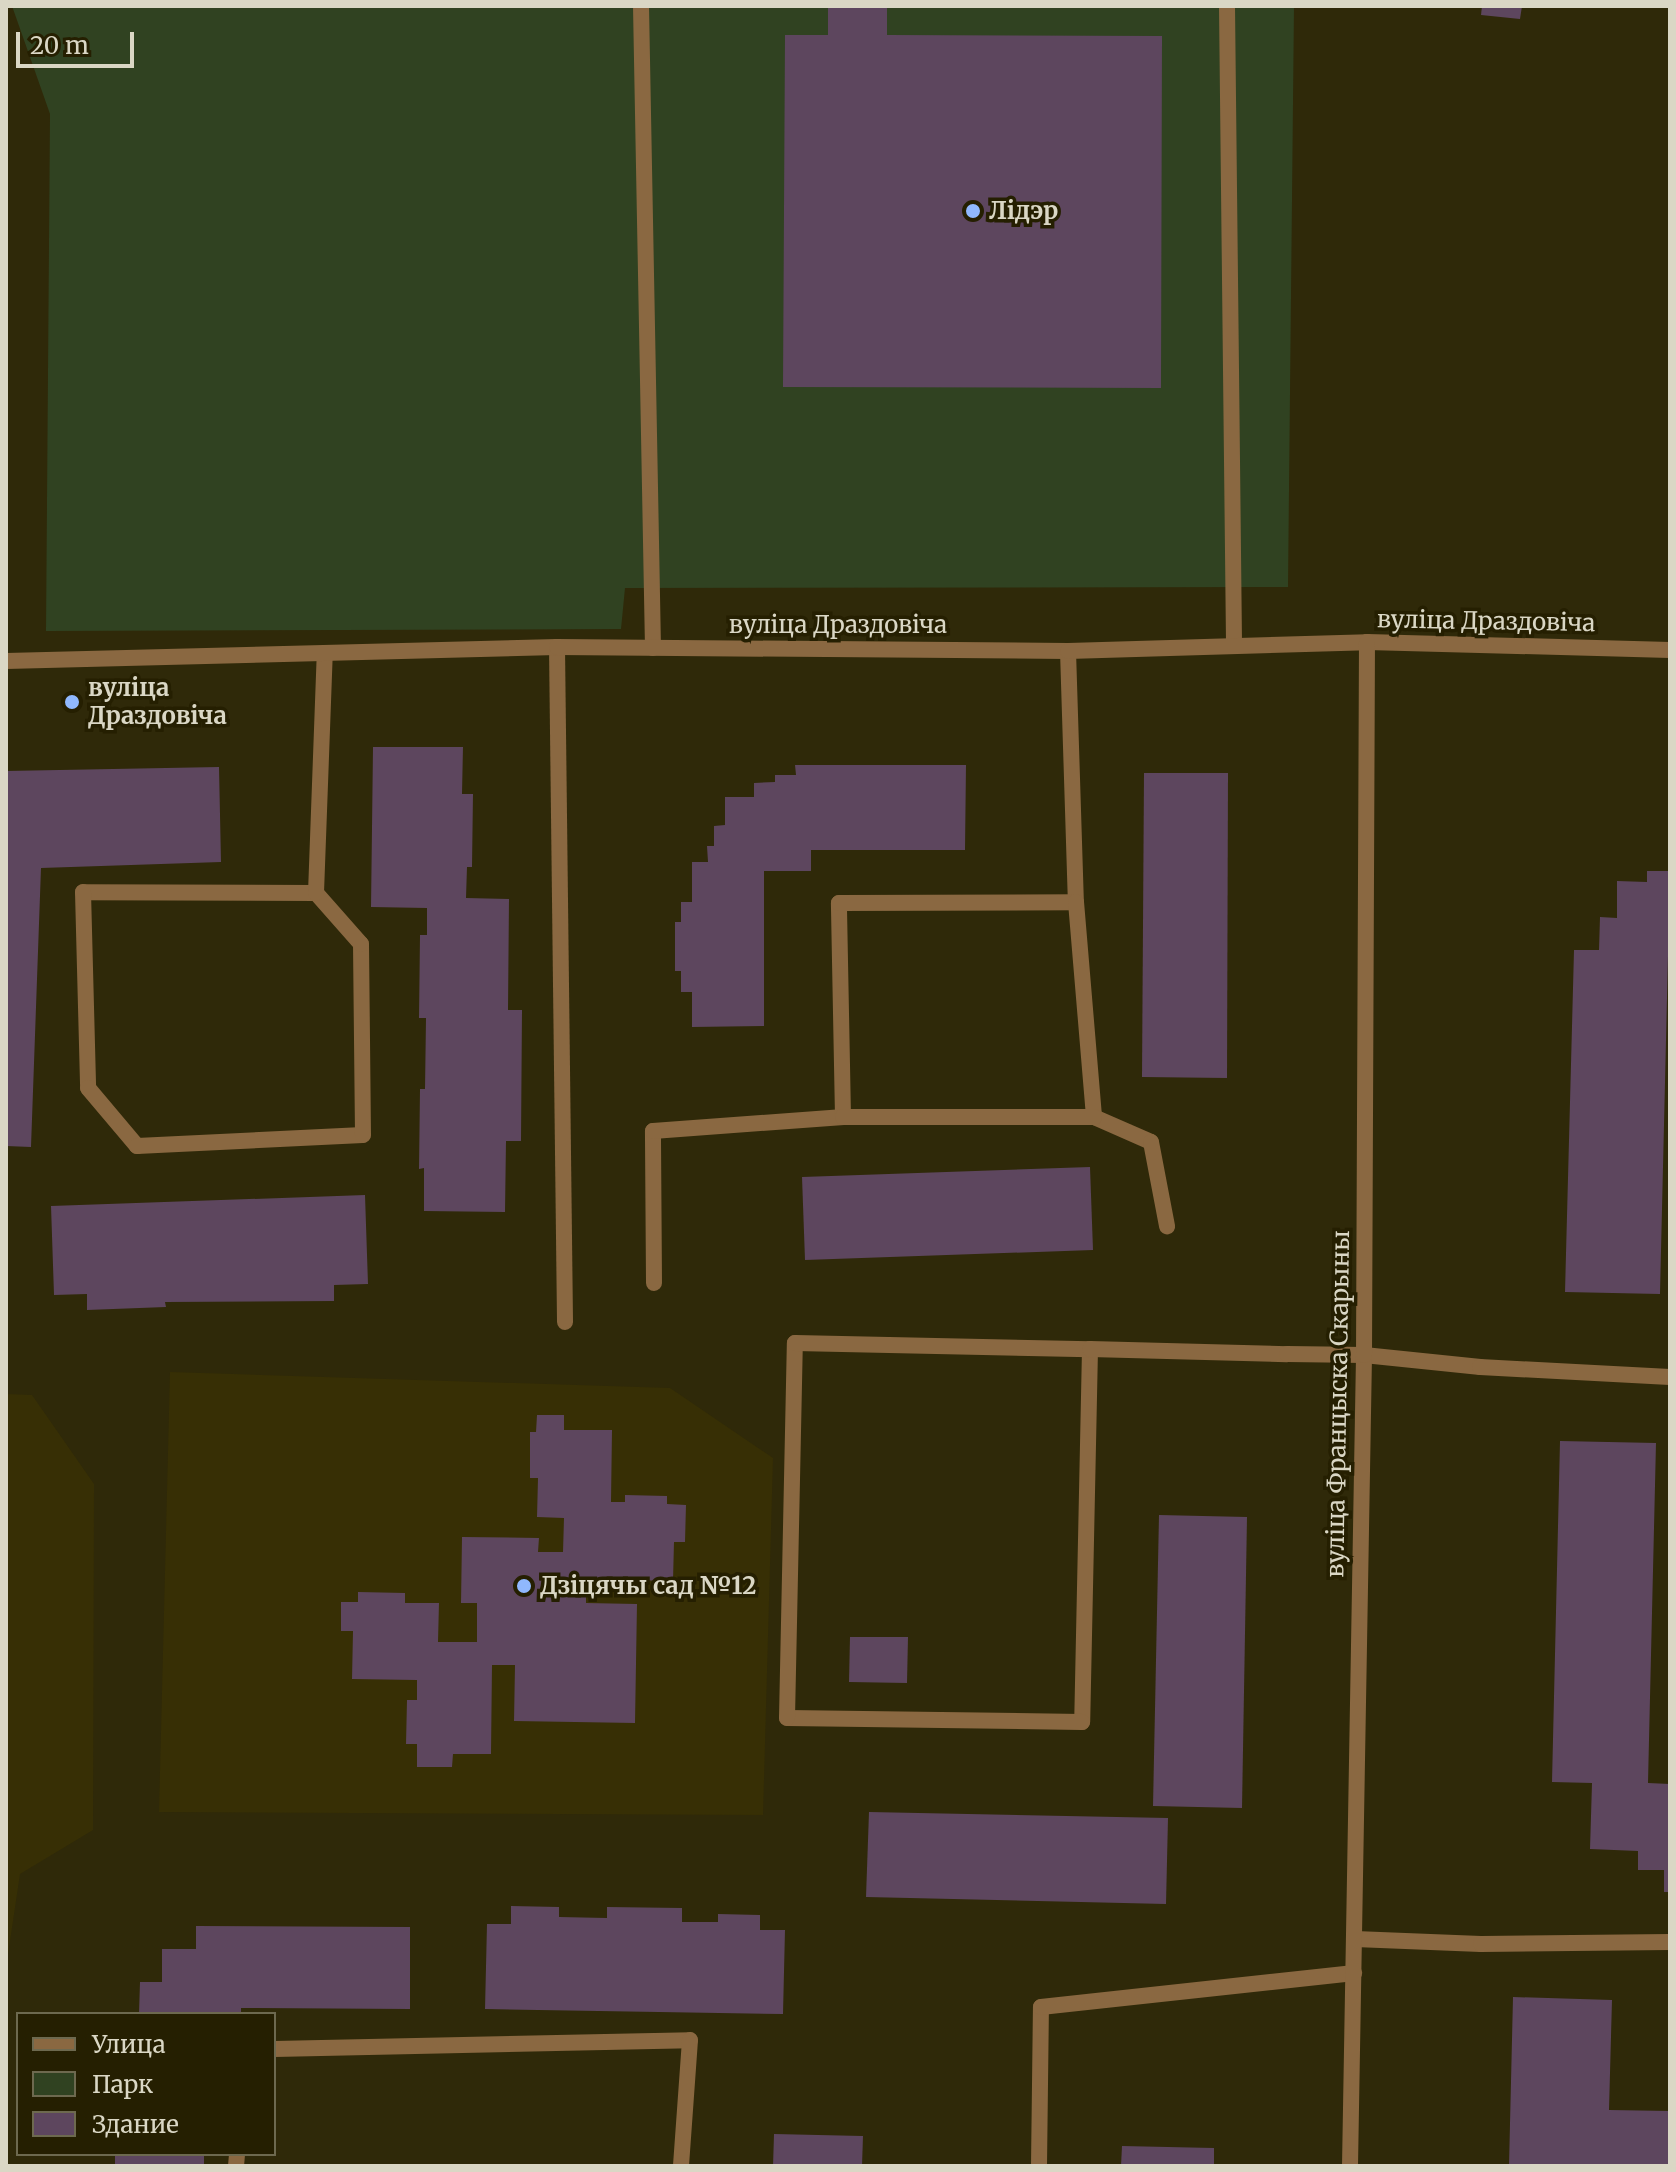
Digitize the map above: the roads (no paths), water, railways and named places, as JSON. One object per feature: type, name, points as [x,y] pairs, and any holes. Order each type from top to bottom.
[{"type":"street","points":[[641,6],[653,648]]},
{"type":"street","points":[[1227,6],[1234,646]]},
{"type":"street","name":"вуліца Драздовіча","points":[[6,661],[557,647],[1068,651],[1367,642],[1670,650]]},
{"type":"street","name":"вуліца Францыска Скарыны","points":[[1350,2166],[1364,1355],[1367,642]]},
{"type":"street","points":[[557,647],[565,1322]]},
{"type":"street","points":[[1068,651],[1076,902],[1094,1117]]},
{"type":"street","points":[[316,893],[83,892],[88,1088],[137,1146],[363,1135],[361,944],[316,893],[325,653]]},
{"type":"street","points":[[843,1117],[839,903],[1076,902]]},
{"type":"street","points":[[654,1283],[653,1131],[843,1117],[1094,1117],[1151,1142],[1167,1226]]},
{"type":"street","points":[[1090,1349],[1082,1722],[787,1718],[795,1343],[1090,1349],[1364,1355],[1480,1367],[1670,1377]]},
{"type":"street","points":[[1355,1939],[1481,1944],[1670,1942]]},
{"type":"street","points":[[1039,2166],[1041,2007],[1354,1973]]},
{"type":"street","points":[[276,2049],[690,2040],[681,2166]]},
{"type":"place","name":"Лідэр","points":[[973,211]]},
{"type":"place","name":"вуліца Драздовіча","points":[[72,702]]},
{"type":"place","name":"Дзіцячы сад №12","points":[[524,1586]]}]
